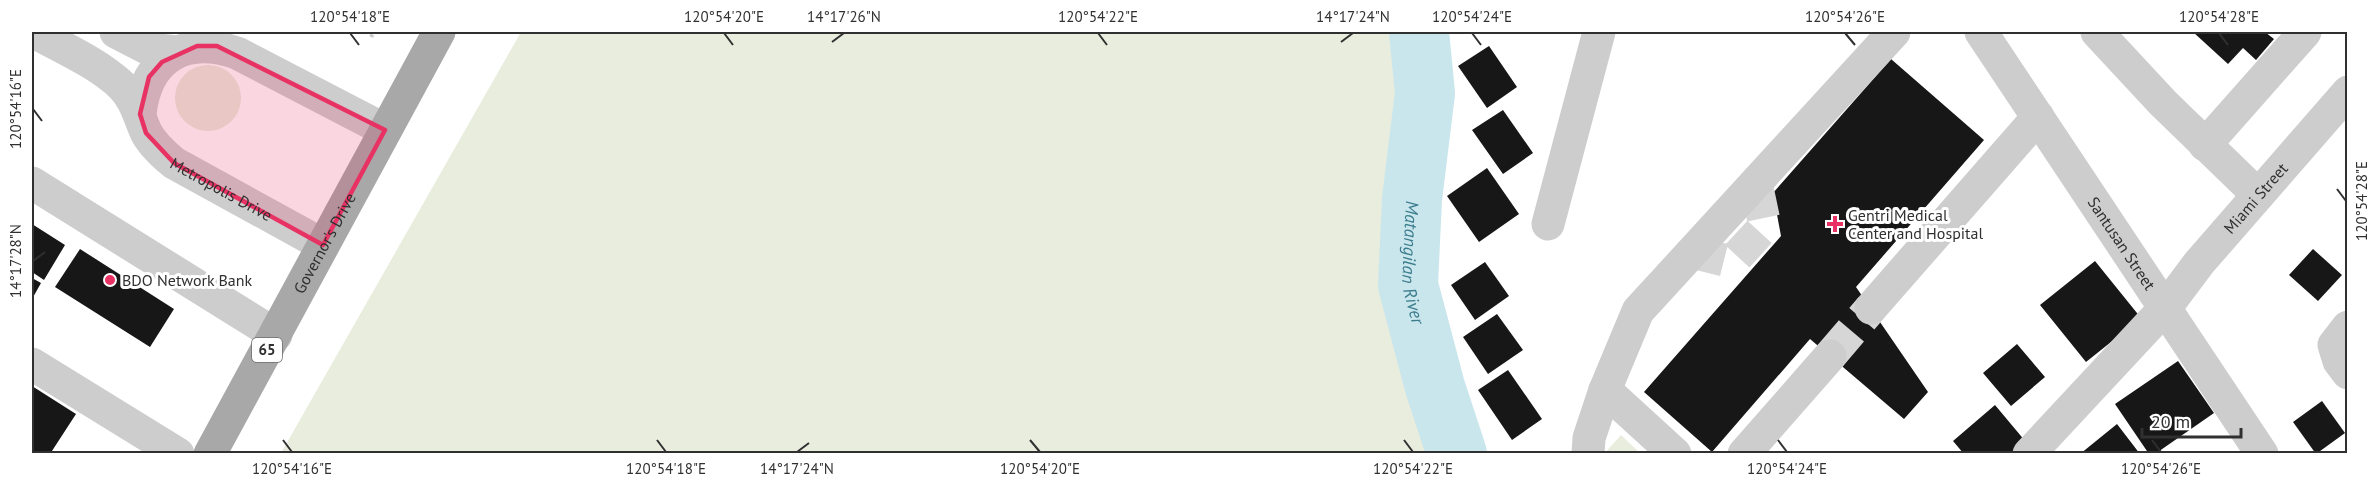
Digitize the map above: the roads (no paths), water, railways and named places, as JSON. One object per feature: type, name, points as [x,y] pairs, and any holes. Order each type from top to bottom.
[{"type":"main road","name":"Governor's Drive","points":[[210,453],[439,32]]},
{"type":"street","name":"Metropolis Drive","points":[[34,32],[105,73],[124,87],[140,114],[146,133],[174,164],[323,245]]},
{"type":"street","points":[[116,32],[149,49],[177,52]]},
{"type":"street","points":[[1548,224],[1599,32]]},
{"type":"street","points":[[1588,453],[1589,438],[1605,390],[1638,311],[1894,32]]},
{"type":"street","name":"Santusan Street","points":[[1981,32],[2262,453]]},
{"type":"street","points":[[2097,32],[2163,103],[2258,195]]},
{"type":"street","points":[[2205,145],[2305,32]]},
{"type":"street","points":[[140,114],[142,95],[149,77],[162,62],[177,52],[197,46],[217,46],[237,53],[385,130]]},
{"type":"street","name":"Miami Street","points":[[2029,453],[2166,307],[2199,263],[2348,92]]},
{"type":"street","points":[[1870,309],[2038,117]]},
{"type":"street","points":[[32,183],[276,335]]},
{"type":"street","points":[[2348,327],[2334,345],[2339,360],[2348,373]]},
{"type":"street","points":[[1744,453],[1830,356]]},
{"type":"street","points":[[32,364],[178,453]]},
{"type":"street","points":[[1605,390],[1675,453]]},
{"type":"waterway","name":"Matangilan River","points":[[1419,32],[1425,93],[1412,199],[1408,285],[1435,387],[1457,454]]},
{"type":"tunnel","points":[[1692,252],[1732,262],[1765,226],[1756,183]]},
{"type":"tunnel","points":[[1830,356],[1871,308]]},
{"type":"place","name":"Gentri Medical Center and Hospital","points":[[1835,224]]},
{"type":"place","name":"BDO Network Bank","points":[[110,280]]}]
